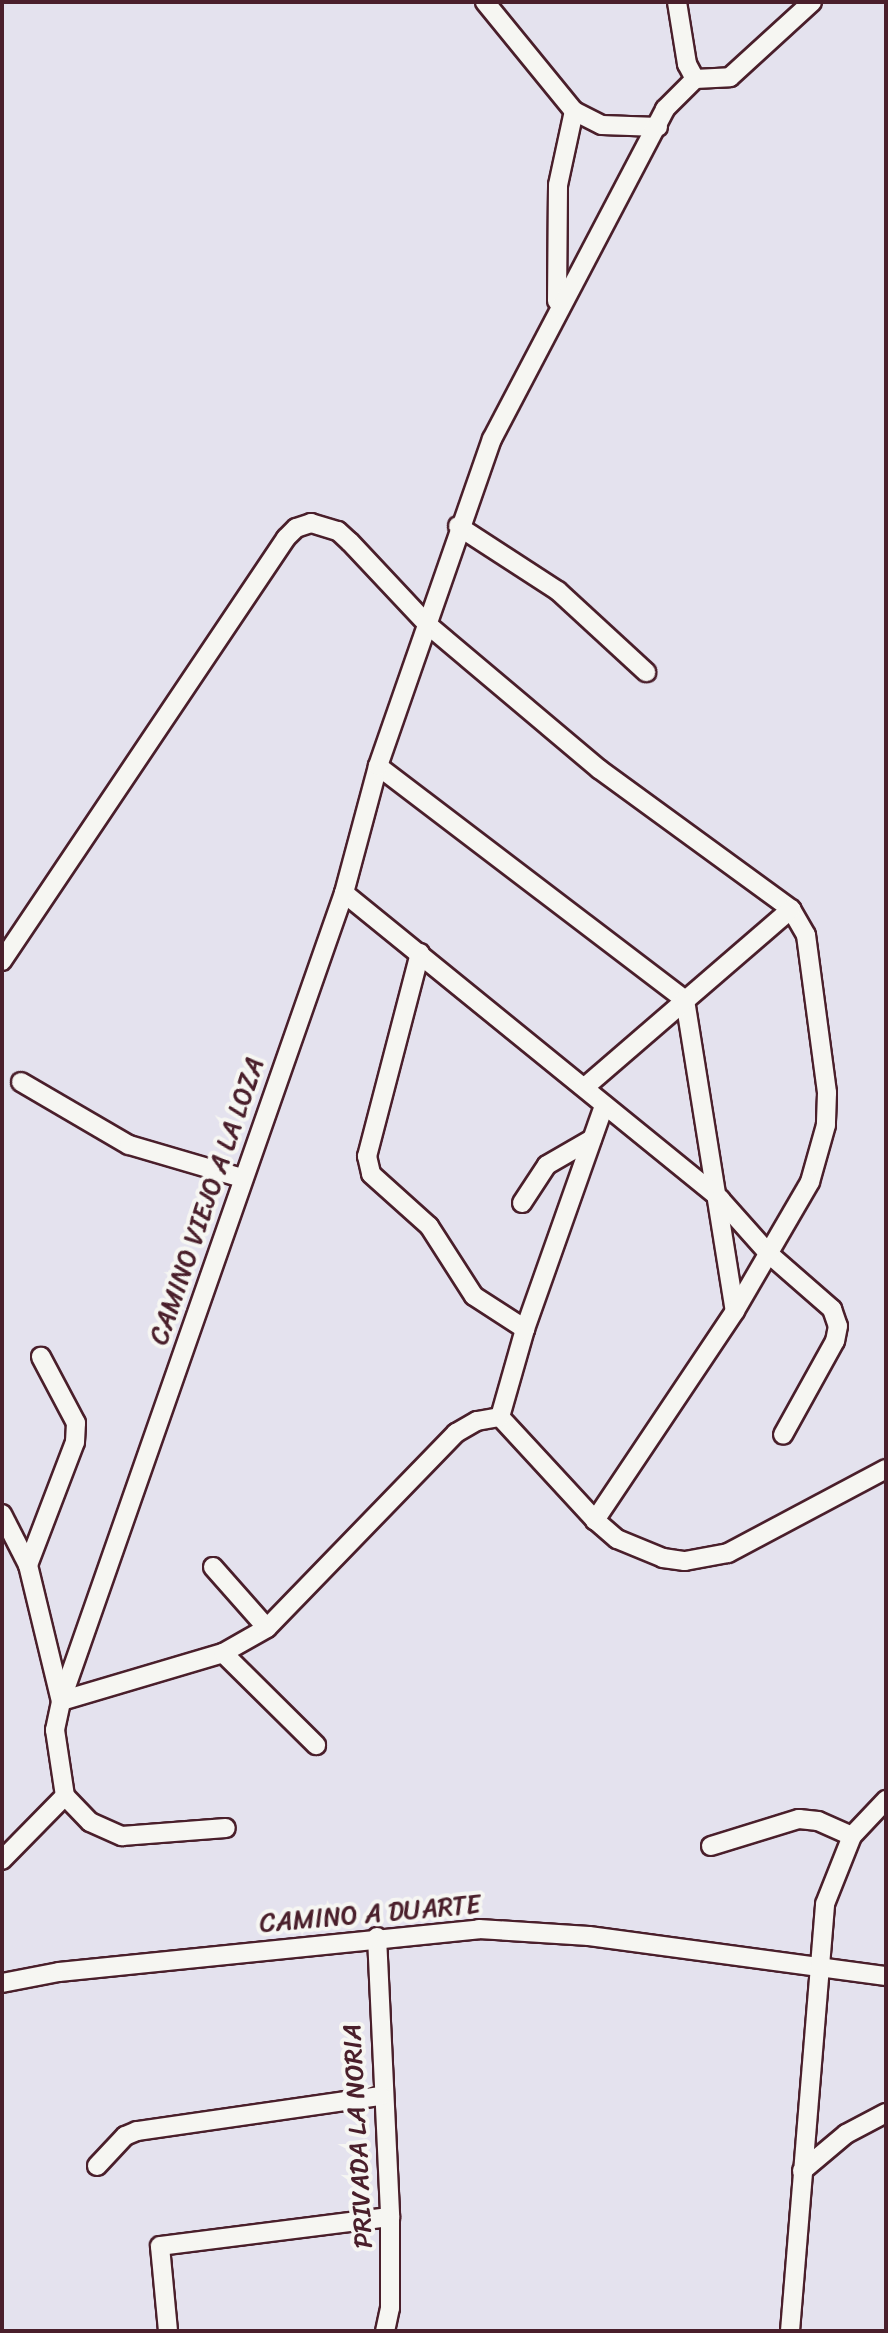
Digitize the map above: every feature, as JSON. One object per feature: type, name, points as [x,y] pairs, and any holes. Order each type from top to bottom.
[{"type":"street","points":[[485,2],[574,111],[602,125],[658,127]]},
{"type":"street","points":[[677,2],[687,64],[695,79],[730,77],[812,2]]},
{"type":"street","name":"CAMINO VIEJO A LA LOZA","points":[[65,1796],[55,1730],[61,1701],[344,893],[378,766],[428,625],[458,526],[492,439],[556,312],[665,109],[695,79]]},
{"type":"street","points":[[556,312],[558,185],[574,111]]},
{"type":"street","points":[[2,961],[296,528],[311,523],[338,531],[428,625],[599,769],[791,909],[806,935],[827,1093],[826,1125],[810,1182],[735,1311],[595,1520]]},
{"type":"street","points":[[458,526],[558,591],[646,672]]},
{"type":"street","points":[[378,766],[685,1000],[720,1199],[735,1311]]},
{"type":"street","points":[[344,893],[720,1199],[769,1254],[832,1309],[838,1326],[835,1341],[783,1435]]},
{"type":"street","points":[[585,1087],[791,909]]},
{"type":"street","points":[[420,953],[367,1156],[371,1174],[429,1226],[474,1296],[525,1329]]},
{"type":"street","points":[[21,1082],[129,1145],[242,1178]]},
{"type":"street","points":[[500,1417],[525,1329],[604,1106]]},
{"type":"street","points":[[522,1203],[547,1165],[592,1139]]},
{"type":"street","points":[[28,1565],[75,1442],[72,1412],[41,1357]]},
{"type":"street","points":[[500,1417],[595,1520],[642,1552],[685,1561],[728,1553],[886,1469]]},
{"type":"street","points":[[4,1526],[28,1565],[61,1701],[223,1653],[267,1628],[456,1433],[477,1421],[500,1417]]},
{"type":"street","points":[[213,1567],[267,1628]]},
{"type":"street","points":[[223,1653],[316,1745]]},
{"type":"street","points":[[2,1860],[65,1796],[90,1822],[122,1836],[226,1828]]},
{"type":"street","points":[[790,2331],[816,1970],[832,1877],[852,1836],[883,1807]]},
{"type":"street","points":[[711,1846],[799,1819],[818,1821],[852,1836]]},
{"type":"street","name":"CAMINO A DUARTE","points":[[2,1983],[59,1972],[377,1937],[510,1928],[816,1970],[886,1976]]},
{"type":"street","name":"PRIVADA LA NORIA","points":[[377,1937],[380,2096],[390,2217],[390,2308],[385,2331]]},
{"type":"street","points":[[97,2166],[125,2136],[137,2131],[380,2096]]},
{"type":"street","points":[[802,2171],[846,2134],[886,2113]]},
{"type":"street","points":[[168,2331],[160,2246],[390,2217]]}]
